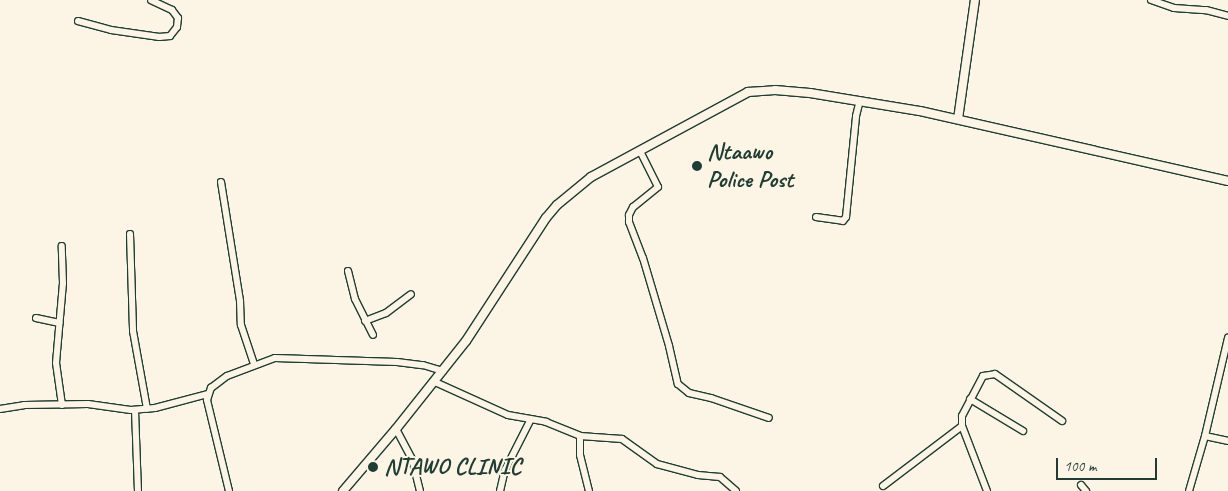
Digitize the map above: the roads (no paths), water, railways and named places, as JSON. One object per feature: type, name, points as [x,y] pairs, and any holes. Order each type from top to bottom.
[{"type":"street","points":[[78,21],[111,30],[170,36],[177,27],[178,18],[172,10],[151,0]]},
{"type":"street","points":[[958,120],[975,0]]},
{"type":"street","points":[[1151,0],[1174,8],[1206,10],[1228,16]]},
{"type":"street","points":[[343,491],[443,372],[535,234],[557,205],[591,177],[748,92],[775,90],[860,100],[958,120],[1228,181]]},
{"type":"street","points":[[816,216],[843,221],[846,217],[856,116],[860,100]]},
{"type":"street","points":[[640,151],[658,188],[633,207],[629,215],[629,222],[669,346],[678,384],[689,393],[711,398],[769,418]]},
{"type":"street","points":[[221,182],[240,301],[241,325],[254,364]]},
{"type":"street","points":[[130,234],[133,330],[147,409]]},
{"type":"street","points":[[62,246],[63,283],[56,363],[62,405]]},
{"type":"street","points":[[348,271],[355,299],[373,336]]},
{"type":"street","points":[[365,321],[386,313],[411,294]]},
{"type":"street","points":[[36,318],[59,323]]},
{"type":"street","points":[[1189,491],[1205,436],[1228,338]]},
{"type":"street","points":[[229,491],[208,407],[208,394],[215,384],[227,376],[254,364],[275,358],[397,362],[423,365],[443,372]]},
{"type":"street","points":[[985,490],[962,426],[962,416],[983,376],[996,374],[1062,421]]},
{"type":"street","points":[[435,382],[508,415],[546,422],[580,436],[622,439],[657,464],[698,475],[720,477],[736,491]]},
{"type":"street","points":[[0,409],[24,405],[88,404],[135,410],[147,409],[208,394]]},
{"type":"street","points":[[970,399],[1023,432]]},
{"type":"street","points":[[135,410],[138,491]]},
{"type":"street","points":[[500,491],[505,470],[531,419]]},
{"type":"street","points":[[883,486],[962,426]]},
{"type":"street","points":[[396,429],[412,460],[420,491]]},
{"type":"street","points":[[580,436],[580,455],[589,491]]},
{"type":"street","points":[[1205,436],[1228,441]]},
{"type":"street","points":[[1081,485],[1086,491]]},
{"type":"place","name":"Ntaawo Police Post","points":[[697,166]]},
{"type":"place","name":"NTAWO CLINIC","points":[[373,467]]}]
